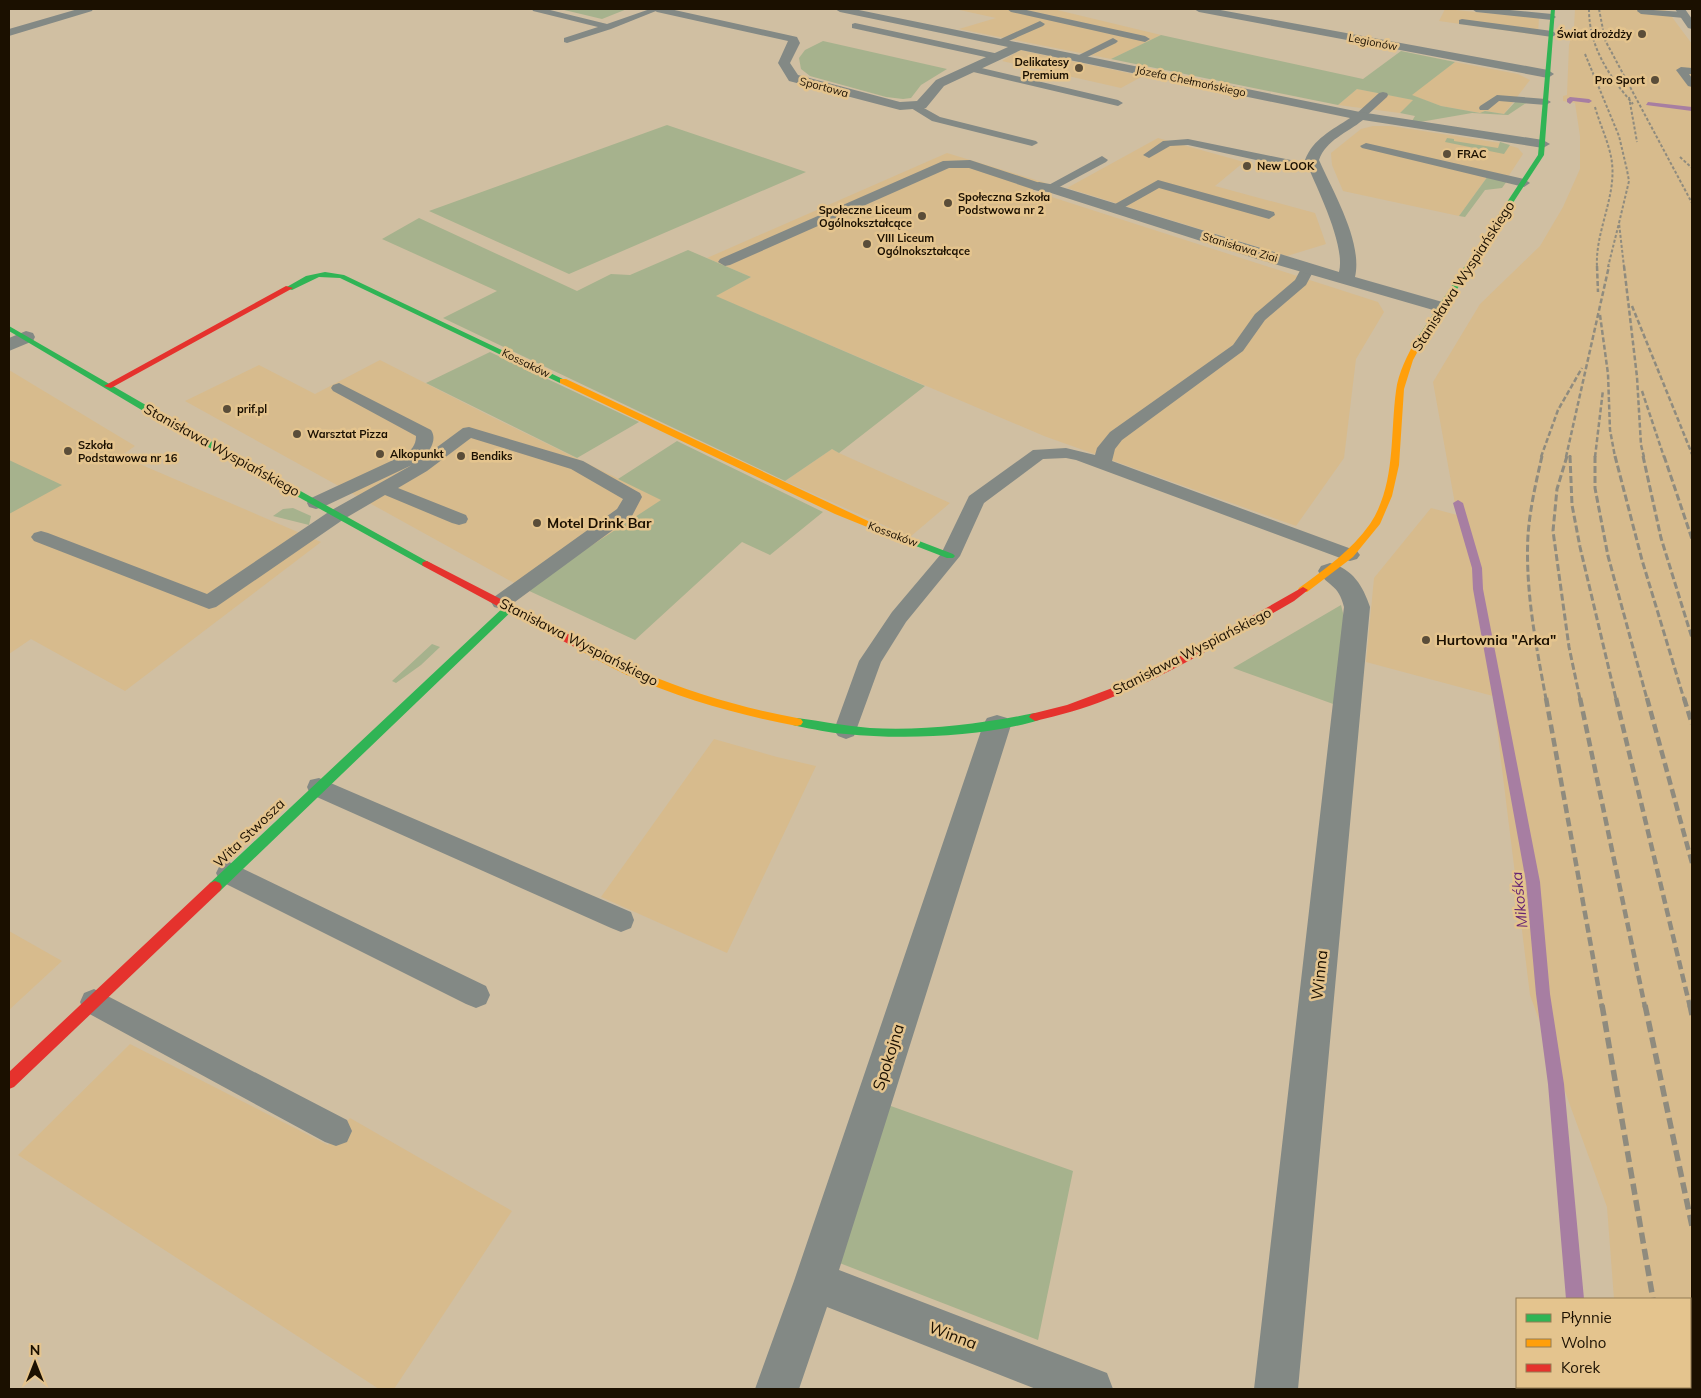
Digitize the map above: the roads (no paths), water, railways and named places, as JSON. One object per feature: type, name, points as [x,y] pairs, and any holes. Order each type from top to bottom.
[{"type":"street","points":[[9,32],[88,9]]},
{"type":"street","name":"Sportowa","points":[[657,9],[793,40],[794,43],[784,63],[793,78],[798,81],[900,106],[915,106]]},
{"type":"street","name":"Józefa Chełmońskiego","points":[[840,9],[1360,116],[1543,144]]},
{"type":"street","name":"Legionów","points":[[1199,9],[1548,74]]},
{"type":"street","points":[[1682,12],[1692,26]]},
{"type":"street","name":"Stanisława Wyspiańskiego","points":[[9,328],[108,386],[410,555],[506,604],[637,675],[684,693],[757,715],[846,730],[923,732],[997,725],[1051,714],[1118,691],[1185,658],[1290,599],[1340,563],[1375,524],[1387,496],[1395,465],[1400,389],[1408,360],[1440,307],[1542,155],[1552,13]]},
{"type":"street","points":[[915,106],[921,104],[940,82],[973,69],[1020,46]]},
{"type":"street","points":[[1346,279],[1350,273],[1348,252],[1312,160],[1313,153],[1320,145],[1360,116]]},
{"type":"street","name":"Stanisława Ziai","points":[[1044,188],[1440,307]]},
{"type":"street","name":"Kossaków","points":[[108,386],[313,275],[322,273],[342,276],[838,512],[950,556]]},
{"type":"street","points":[[9,345],[26,337]]},
{"type":"street","name":"Winna","points":[[1276,1389],[1357,607],[1352,589],[1340,563]]},
{"type":"street","name":"Wita Stwosza","points":[[9,1082],[319,787],[506,604]]},
{"type":"street","name":"Spokojna","points":[[777,1389],[815,1281],[997,725]]},
{"type":"street","name":"Winna","points":[[815,1281],[1091,1389]]},
{"type":"lane","points":[[536,9],[608,27]]},
{"type":"lane","points":[[567,40],[657,9]]},
{"type":"lane","points":[[1011,9],[1145,39]]},
{"type":"lane","points":[[1472,9],[1552,13]]},
{"type":"lane","points":[[1641,11],[1682,12]]},
{"type":"lane","points":[[1520,30],[1521,18]]},
{"type":"lane","points":[[1462,22],[1552,34]]},
{"type":"lane","points":[[999,42],[1040,24]]},
{"type":"lane","points":[[855,26],[999,57]]},
{"type":"lane","points":[[1078,58],[1113,41]]},
{"type":"lane","points":[[973,69],[1118,103]]},
{"type":"lane","points":[[1692,71],[1681,70],[1692,84]]},
{"type":"lane","points":[[1360,116],[1383,95]]},
{"type":"lane","points":[[1484,108],[1497,98],[1546,102]]},
{"type":"lane","points":[[915,106],[936,119],[1032,143]]},
{"type":"lane","points":[[1149,155],[1167,143],[1188,142],[1315,169]]},
{"type":"lane","points":[[1366,146],[1524,182]]},
{"type":"lane","points":[[725,262],[947,164],[970,164],[1044,188],[1102,160]]},
{"type":"lane","points":[[1114,208],[1158,184],[1269,215]]},
{"type":"lane","points":[[1102,464],[1106,448],[1116,436],[1238,348],[1260,316],[1300,282],[1308,268]]},
{"type":"lane","points":[[316,503],[410,459],[421,451],[426,441],[425,434],[339,388]]},
{"type":"lane","points":[[41,537],[209,602],[337,515],[421,467],[469,432],[576,465],[633,497],[625,512],[506,604]]},
{"type":"lane","points":[[846,730],[870,661],[900,617],[950,556],[976,500],[1039,454],[1066,453],[1102,464],[1340,563]]},
{"type":"lane","points":[[383,488],[459,519]]},
{"type":"lane","points":[[319,787],[621,920]]},
{"type":"lane","points":[[229,873],[476,995]]},
{"type":"lane","points":[[94,1002],[336,1131]]},
{"type":"waterway","name":"Mikośka","points":[[1570,102],[1570,99],[1589,101]]},
{"type":"waterway","name":"Mikośka","points":[[1648,104],[1692,109]]},
{"type":"waterway","name":"Mikośka","points":[[1458,503],[1477,568],[1478,589],[1533,882],[1543,994],[1556,1084],[1575,1298]]},
{"type":"railway","points":[[1589,9],[1592,36],[1602,60],[1616,83],[1629,100]]},
{"type":"railway","points":[[1599,9],[1605,40],[1692,203]]},
{"type":"railway","points":[[1585,54],[1619,136],[1627,170],[1629,181],[1619,223]]},
{"type":"railway","points":[[1629,100],[1633,104]]},
{"type":"railway","points":[[1629,100],[1637,142]]},
{"type":"railway","points":[[1595,107],[1612,163],[1611,189],[1599,241],[1597,266]]},
{"type":"railway","points":[[1680,157],[1692,168]]},
{"type":"railway","points":[[1608,267],[1619,223]]},
{"type":"railway","points":[[1619,223],[1624,267]]},
{"type":"railway","points":[[1597,266],[1598,292]]},
{"type":"railway","points":[[1566,457],[1609,266]]},
{"type":"railway","points":[[1624,266],[1637,377],[1641,445],[1644,457]]},
{"type":"railway","points":[[1632,306],[1692,454]]},
{"type":"railway","points":[[1600,315],[1608,374],[1610,430],[1615,457]]},
{"type":"railway","points":[[1541,457],[1558,410],[1582,368]]},
{"type":"railway","points":[[1595,457],[1603,390]]},
{"type":"railway","points":[[1642,391],[1664,457]]},
{"type":"railway","points":[[1542,456],[1530,515],[1528,576],[1532,617],[1546,699]]},
{"type":"railway","points":[[1567,456],[1557,489],[1553,531],[1569,647],[1580,699]]},
{"type":"railway","points":[[1570,456],[1572,505],[1616,699]]},
{"type":"railway","points":[[1615,456],[1642,560],[1684,699]]},
{"type":"railway","points":[[1643,456],[1661,538],[1692,638]]},
{"type":"railway","points":[[1664,456],[1692,539]]},
{"type":"railway","points":[[1595,457],[1595,488],[1608,556],[1647,699]]},
{"type":"railway","points":[[1546,698],[1602,1007]]},
{"type":"railway","points":[[1580,698],[1645,1007]]},
{"type":"railway","points":[[1616,698],[1690,1007]]},
{"type":"railway","points":[[1647,698],[1692,863]]},
{"type":"railway","points":[[1684,698],[1692,724]]},
{"type":"railway","points":[[1602,1005],[1653,1298]]},
{"type":"railway","points":[[1645,1005],[1692,1226]]},
{"type":"railway","points":[[1690,1005],[1692,1015]]},
{"type":"place","name":"Świat drożdży","points":[[1642,34]]},
{"type":"place","name":"Delikatesy Premium","points":[[1079,68]]},
{"type":"place","name":"Pro Sport","points":[[1655,80]]},
{"type":"place","name":"FRAC","points":[[1447,154]]},
{"type":"place","name":"New LOOK","points":[[1247,166]]},
{"type":"place","name":"Społeczna Szkoła Podstwowa nr 2","points":[[948,203]]},
{"type":"place","name":"Społeczne Liceum Ogólnokształcące","points":[[922,216]]},
{"type":"place","name":"VIII Liceum Ogólnokształcące","points":[[867,244]]},
{"type":"place","name":"prif.pl","points":[[227,409]]},
{"type":"place","name":"Warsztat Pizza","points":[[297,434]]},
{"type":"place","name":"Szkoła Podstawowa nr 16","points":[[68,451]]},
{"type":"place","name":"Alkopunkt","points":[[380,454]]},
{"type":"place","name":"Bendiks","points":[[461,456]]},
{"type":"place","name":"Motel Drink Bar","points":[[537,523]]},
{"type":"place","name":"Hurtownia \"Arka\"","points":[[1426,640]]}]
